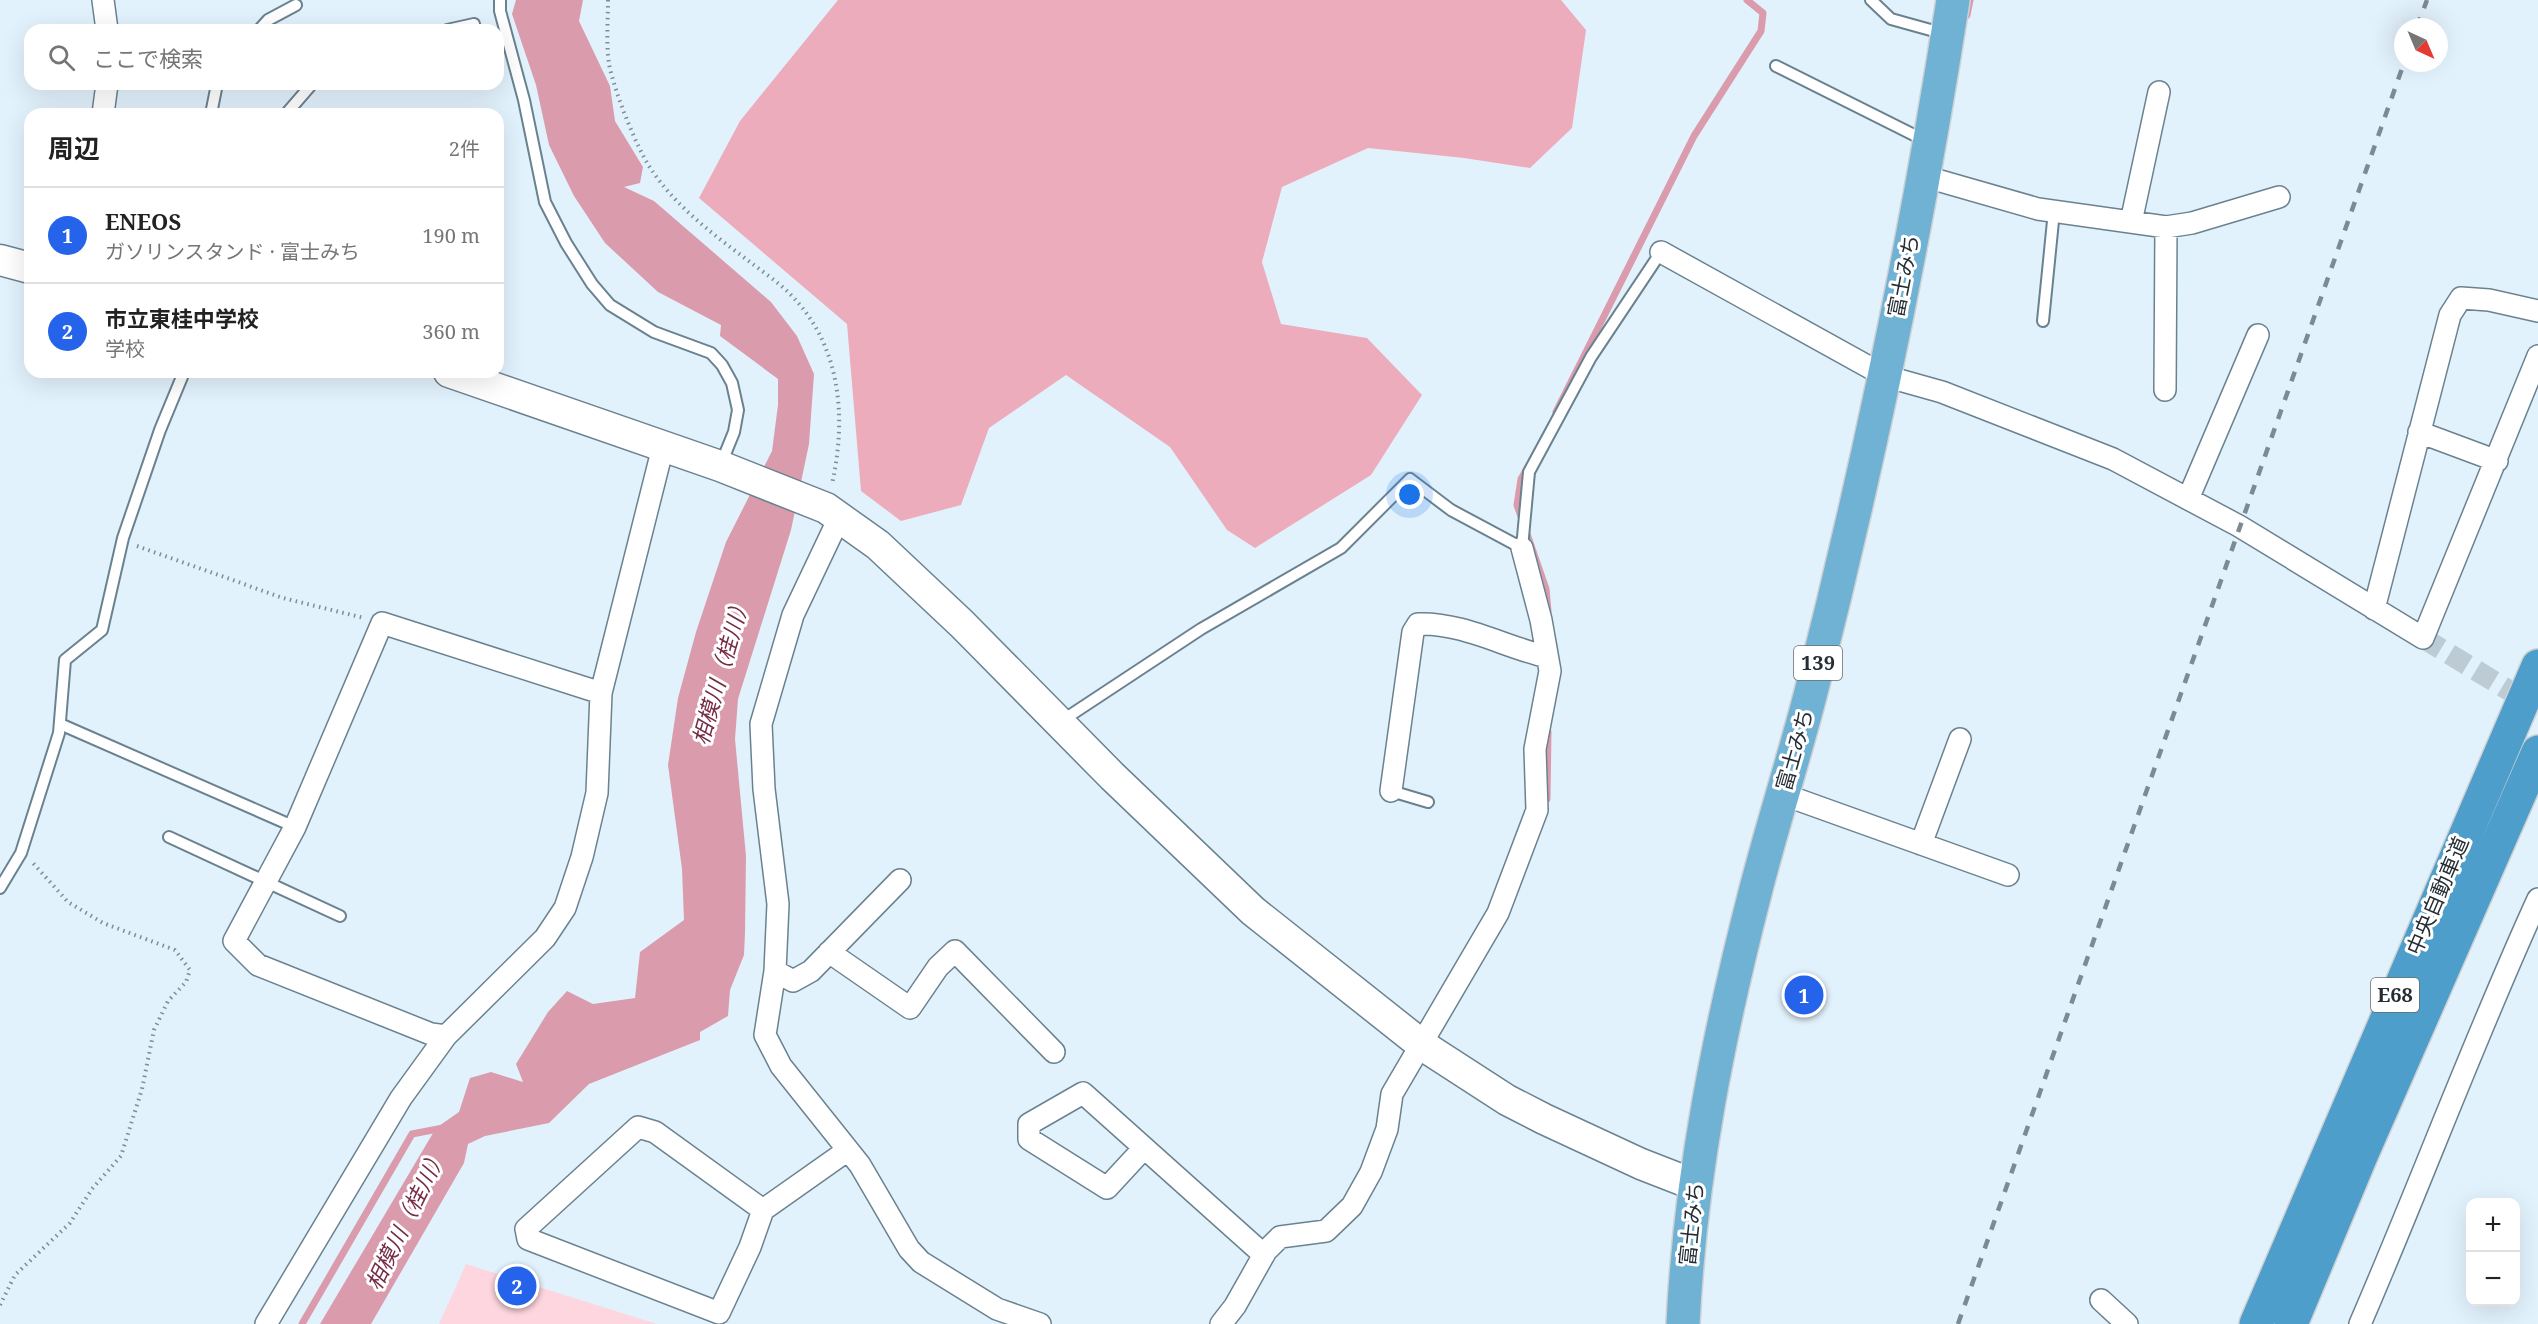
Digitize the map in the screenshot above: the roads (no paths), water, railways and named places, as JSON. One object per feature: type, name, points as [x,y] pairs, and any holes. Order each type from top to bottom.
[{"type":"highway","name":"富士みち","points":[[1683,1324],[1695,1185],[1712,1078],[1756,889],[1810,694],[1885,376],[1929,143],[1953,0]]},
{"type":"highway","name":"中央自動車道","points":[[2256,1324],[2538,666]]},
{"type":"highway","name":"中央自動車道","points":[[2291,1324],[2361,1156],[2538,752]]},
{"type":"main road","points":[[0,260],[24,266]]},
{"type":"main road","points":[[466,378],[724,467],[827,509],[878,545],[962,624],[1059,723],[1253,911],[1422,1045],[1507,1100],[1544,1119],[1641,1164],[1695,1185]]},
{"type":"street","points":[[102,0],[105,24]]},
{"type":"street","points":[[104,108],[106,90]]},
{"type":"street","points":[[2132,222],[2159,92]]},
{"type":"street","points":[[1923,176],[2054,211],[2166,226],[2192,224],[2279,197]]},
{"type":"street","points":[[2165,390],[2166,226]]},
{"type":"street","points":[[1661,252],[1885,376],[1942,392],[2113,459],[2239,526],[2423,638],[2538,356]]},
{"type":"street","points":[[2374,609],[2450,315],[2461,298],[2489,300],[2538,311]]},
{"type":"street","points":[[2188,499],[2258,335]]},
{"type":"street","points":[[2419,432],[2497,461]]},
{"type":"street","points":[[266,1324],[400,1098],[446,1036],[545,938],[565,908],[582,857],[597,792],[601,693],[663,447]]},
{"type":"street","points":[[827,509],[761,724],[764,789],[778,904],[775,971],[765,1035],[781,1066],[860,1165],[909,1249],[921,1262],[997,1309],[1040,1324]]},
{"type":"street","points":[[1221,1324],[1235,1306],[1264,1255],[1280,1238],[1326,1231],[1352,1206],[1371,1172],[1387,1129],[1392,1094],[1498,913],[1537,810],[1535,749],[1550,671],[1541,620],[1522,548]]},
{"type":"street","points":[[446,1036],[431,1034],[258,965],[234,941],[295,828],[382,623],[601,693]]},
{"type":"street","points":[[1391,791],[1413,632],[1418,624],[1431,623],[1547,657]]},
{"type":"street","points":[[1921,844],[1960,739]]},
{"type":"street","points":[[1782,794],[2008,875]]},
{"type":"street","points":[[775,971],[793,981],[811,971],[900,880]]},
{"type":"street","points":[[2360,1324],[2467,1069],[2493,998],[2538,899]]},
{"type":"street","points":[[829,952],[909,1008],[930,976],[955,951],[1054,1052]]},
{"type":"street","points":[[1144,1148],[1107,1188],[1029,1139],[1029,1124],[1083,1093],[1264,1255]]},
{"type":"street","points":[[763,1210],[655,1132],[638,1127],[526,1229],[528,1239],[719,1313],[750,1247],[763,1210],[848,1150]]},
{"type":"street","points":[[2101,1300],[2127,1324]]},
{"type":"lane","points":[[500,0],[504,24]]},
{"type":"lane","points":[[1870,0],[1890,19],[1948,35]]},
{"type":"lane","points":[[264,24],[296,5]]},
{"type":"lane","points":[[504,26],[524,100],[545,202],[566,243],[592,284],[610,305],[654,332],[711,353],[722,365],[732,383],[738,410],[724,467]]},
{"type":"lane","points":[[1776,66],[1929,143]]},
{"type":"lane","points":[[212,108],[216,90]]},
{"type":"lane","points":[[291,108],[307,90]]},
{"type":"lane","points":[[2043,321],[2054,211]]},
{"type":"lane","points":[[1059,723],[1201,629],[1341,548],[1410,479],[1451,510],[1522,548],[1529,472],[1592,357],[1661,252]]},
{"type":"lane","points":[[0,888],[21,853],[42,790],[60,724],[65,660],[102,630],[123,538],[160,430],[182,378]]},
{"type":"lane","points":[[60,724],[295,828]]},
{"type":"lane","points":[[1391,791],[1428,802]]},
{"type":"lane","points":[[169,837],[340,916]]},
{"type":"water","name":"相模川（桂川）","points":[[516,0],[583,0],[579,21],[610,86],[615,121],[643,167],[640,183],[624,187],[654,201],[771,302],[797,336],[814,374],[809,444],[791,530],[738,699],[735,739],[746,856],[744,955],[730,990],[728,1016],[700,1032],[700,1040],[589,1084],[549,1123],[485,1136],[468,1144],[464,1163],[371,1324],[320,1324],[436,1128],[459,1112],[470,1078],[491,1072],[523,1082],[516,1064],[548,1012],[567,991],[593,1004],[635,998],[640,952],[684,920],[682,869],[668,765],[678,698],[696,632],[726,542],[772,451],[778,405],[778,379],[720,336],[721,325],[658,292],[605,243],[574,196],[549,145],[536,85],[512,14]]},
{"type":"waterway","points":[[1556,412],[1694,136],[1761,31],[1763,13],[1747,0]]},
{"type":"waterway","points":[[1967,15],[1970,0]]},
{"type":"waterway","points":[[1528,467],[1521,479],[1517,505],[1546,589],[1548,611]]},
{"type":"waterway","points":[[1547,799],[1548,732]]},
{"type":"waterway","points":[[302,1324],[412,1134],[443,1128]]},
{"type":"tunnel","points":[[2423,638],[2538,708]]},
{"type":"railway","points":[[2420,18],[2427,0]]},
{"type":"railway","points":[[1958,1324],[2401,72]]},
{"type":"place","name":"ENEOS","points":[[1804,995]]},
{"type":"place","name":"市立東桂中学校","points":[[517,1286]]}]
